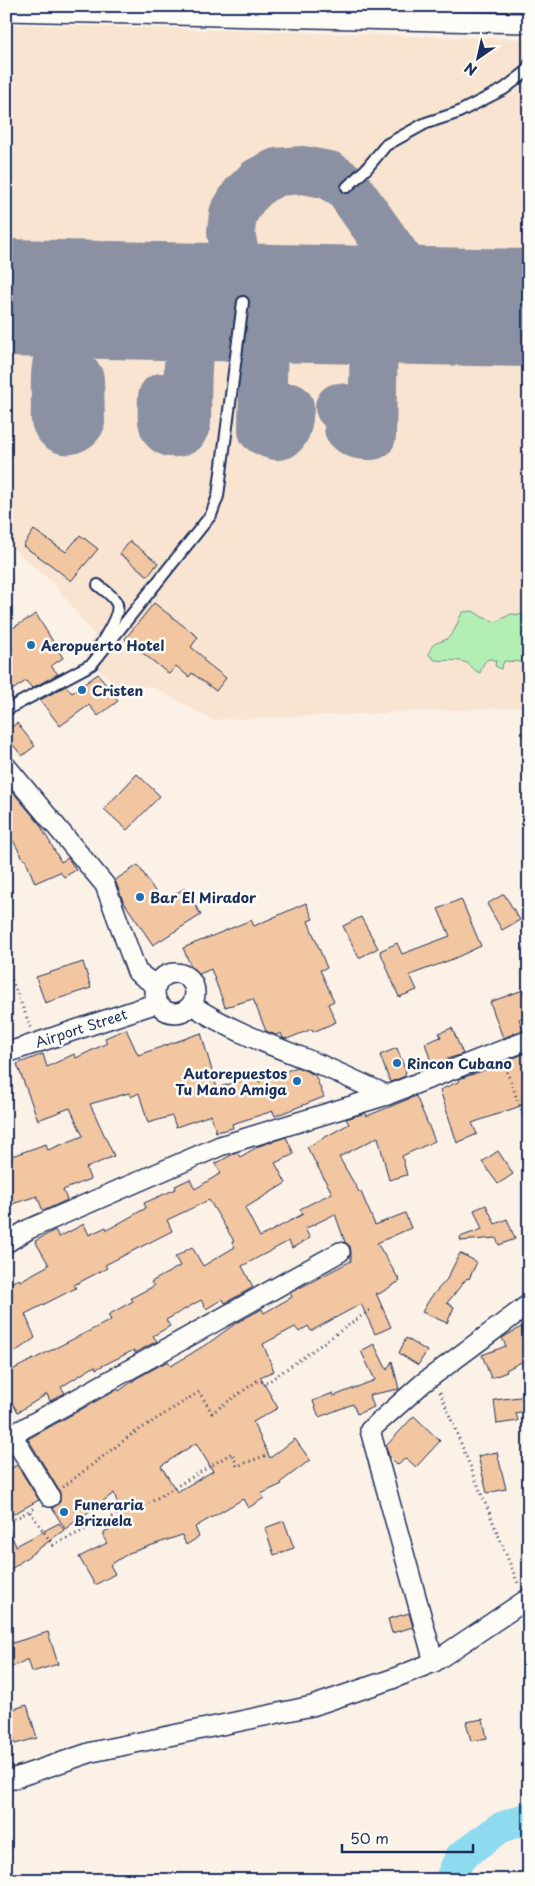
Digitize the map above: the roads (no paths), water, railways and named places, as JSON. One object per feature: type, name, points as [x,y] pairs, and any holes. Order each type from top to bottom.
[{"type":"street","points":[[6,11],[529,24]]},
{"type":"street","points":[[6,766],[105,885],[137,972],[156,994],[164,1010],[174,1014],[184,1012],[192,1005],[195,997],[195,988],[192,980],[185,975],[176,972],[168,973],[160,978],[156,994]]},
{"type":"street","name":"Airport Street","points":[[6,1054],[156,994]]},
{"type":"street","points":[[192,1005],[212,1019],[252,1038],[388,1095]]},
{"type":"street","points":[[6,1243],[29,1230],[220,1146],[388,1095],[529,1040]]},
{"type":"street","points":[[50,1497],[9,1431],[340,1252]]},
{"type":"street","points":[[434,1662],[370,1430],[434,1376],[529,1304]]},
{"type":"street","points":[[6,1780],[92,1752],[312,1706],[392,1679],[434,1662],[527,1599]]},
{"type":"lane","points":[[347,187],[367,168],[386,145],[426,123],[457,113],[504,89],[526,72],[529,64]]},
{"type":"lane","points":[[6,710],[92,664],[211,515],[218,496],[243,302]]},
{"type":"lane","points":[[98,585],[117,603],[118,609],[117,616],[98,649],[100,656]]},
{"type":"waterway","points":[[450,1880],[460,1857],[500,1828],[529,1817]]},
{"type":"place","name":"Aeropuerto Hotel","points":[[31,645]]},
{"type":"place","name":"Cristen","points":[[82,690]]},
{"type":"place","name":"Bar El Mirador","points":[[140,897]]},
{"type":"place","name":"Rincon Cubano","points":[[397,1063]]},
{"type":"place","name":"Autorepuestos Tu Mano Amiga","points":[[297,1081]]},
{"type":"place","name":"Funeraria Brizuela","points":[[64,1512]]}]
